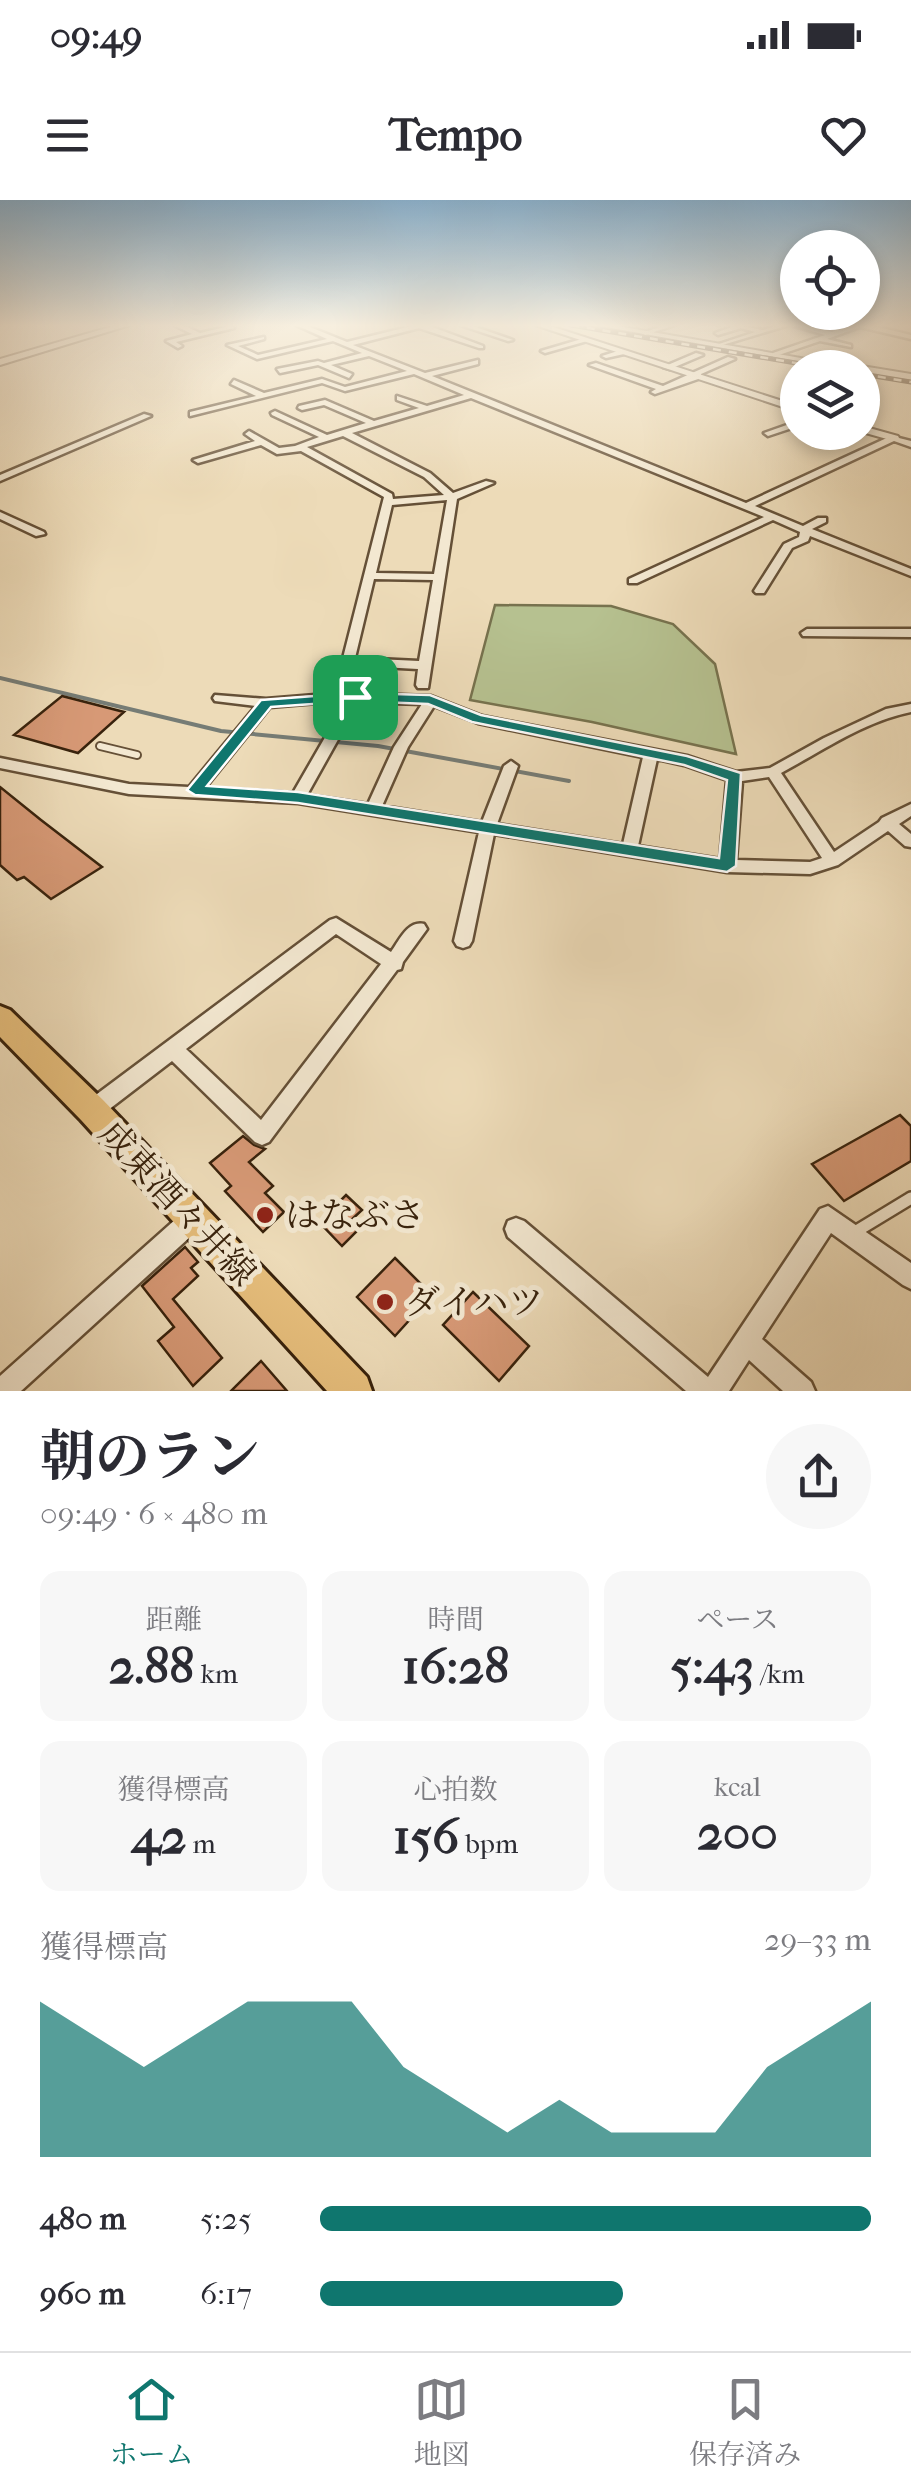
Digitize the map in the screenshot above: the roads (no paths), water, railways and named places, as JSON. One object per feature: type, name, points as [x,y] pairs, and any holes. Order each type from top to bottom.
[{"type":"main road","name":"成東酒々井線","points":[[0,1018],[92,1110],[353,1391]]},
{"type":"street","points":[[193,414],[322,381],[345,389],[379,381]]},
{"type":"street","points":[[435,381],[911,573]]},
{"type":"street","points":[[641,381],[664,388]]},
{"type":"street","points":[[648,394],[684,381]]},
{"type":"street","points":[[710,381],[780,403]]},
{"type":"street","points":[[234,382],[263,396]]},
{"type":"street","points":[[424,664],[348,662],[388,496],[299,446],[471,395]]},
{"type":"street","points":[[400,398],[426,408]]},
{"type":"street","points":[[302,408],[324,402],[374,424]]},
{"type":"street","points":[[275,413],[326,438]]},
{"type":"street","points":[[0,478],[147,416]]},
{"type":"street","points":[[768,434],[780,429]]},
{"type":"street","points":[[345,432],[427,475],[452,497]]},
{"type":"street","points":[[249,434],[277,451],[304,448]]},
{"type":"street","points":[[880,434],[911,444]]},
{"type":"street","points":[[749,506],[894,438]]},
{"type":"street","points":[[198,460],[262,442]]},
{"type":"street","points":[[389,502],[452,497],[490,483]]},
{"type":"street","points":[[373,809],[427,692],[424,664],[452,497]]},
{"type":"street","points":[[0,515],[40,534]]},
{"type":"street","points":[[634,581],[774,516]]},
{"type":"street","points":[[804,529],[822,520]]},
{"type":"street","points":[[760,591],[788,546],[804,539],[804,529]]},
{"type":"street","points":[[368,576],[437,577]]},
{"type":"street","points":[[807,634],[911,633]]},
{"type":"street","points":[[220,698],[266,703],[427,692],[478,719],[650,753],[735,777],[773,772],[860,726],[911,708]]},
{"type":"street","points":[[298,798],[355,697]]},
{"type":"street","points":[[195,790],[266,703]]},
{"type":"street","points":[[630,851],[650,753]]},
{"type":"street","points":[[0,763],[129,789],[298,798],[727,866],[790,869],[832,860],[911,809]]},
{"type":"street","points":[[463,941],[488,828],[511,766]]},
{"type":"street","points":[[773,772],[832,860]]},
{"type":"street","points":[[727,866],[735,777]]},
{"type":"street","points":[[887,822],[911,842]]},
{"type":"street","points":[[92,1110],[336,925],[395,964]]},
{"type":"street","points":[[172,1049],[262,1135],[418,929]]},
{"type":"street","points":[[714,1391],[828,1217],[911,1277]]},
{"type":"street","points":[[2,1391],[194,1218]]},
{"type":"street","points":[[516,1229],[705,1391]]},
{"type":"street","points":[[746,1341],[802,1391]]},
{"type":"lane","points":[[100,746],[137,756]]},
{"type":"lane","points":[[852,1233],[911,1198]]},
{"type":"waterway","points":[[0,678],[221,731],[378,746],[569,781]]},
{"type":"railway","points":[[902,381],[911,382]]},
{"type":"place","name":"はなぶさ","points":[[265,1215]]},
{"type":"place","name":"ダイハツ","points":[[385,1302]]}]
